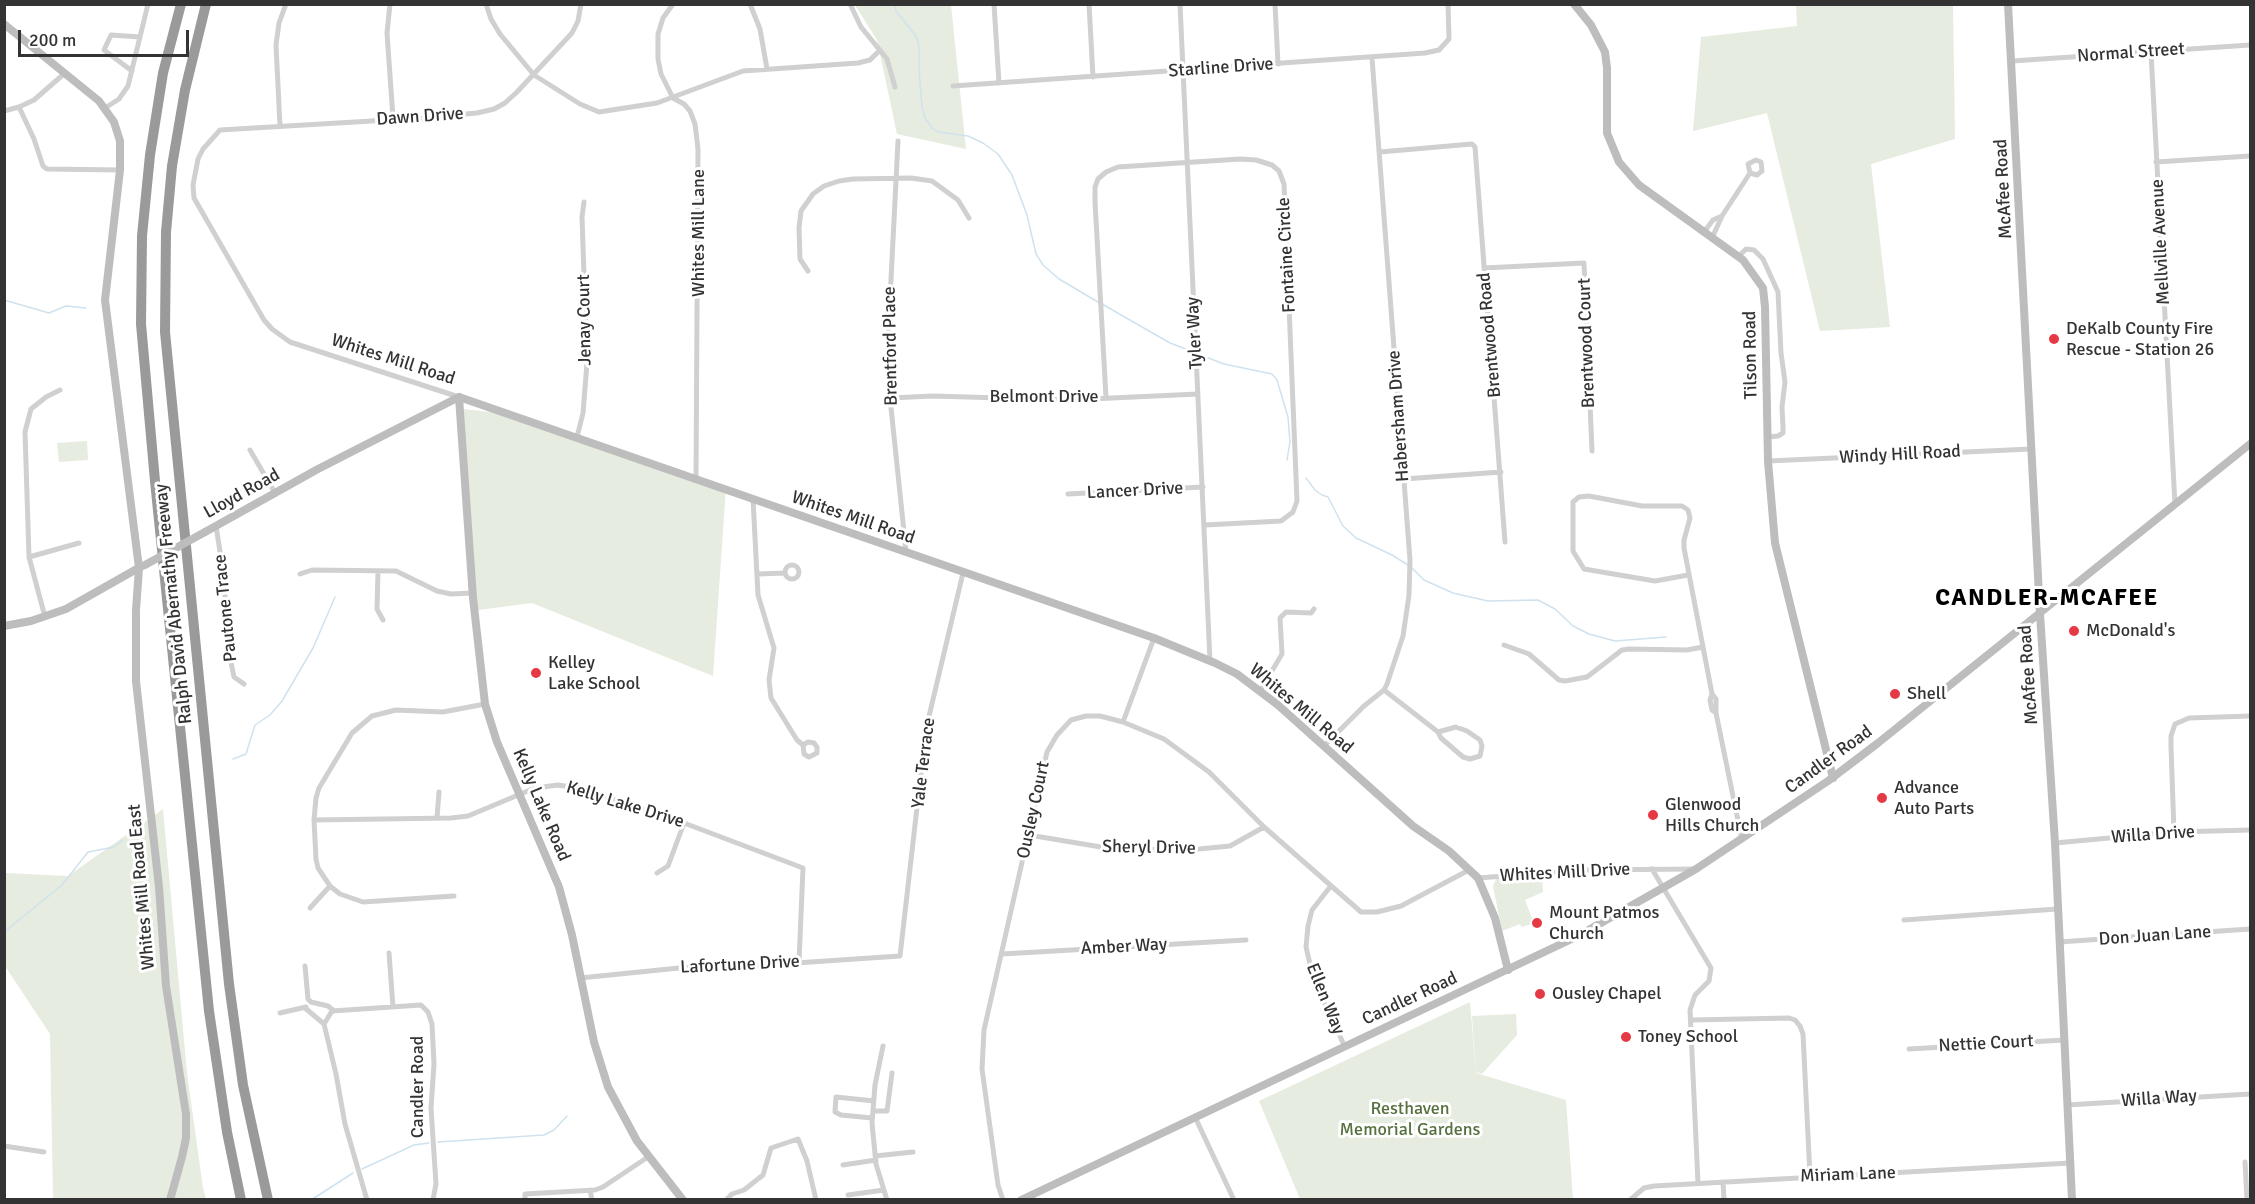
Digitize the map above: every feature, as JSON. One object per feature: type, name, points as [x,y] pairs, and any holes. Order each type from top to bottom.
[{"type":"highway","name":"Ralph David Abernathy Freeway","points":[[181,4],[163,73],[150,155],[142,236],[141,324],[209,1011],[225,1122],[241,1197]]},
{"type":"highway","name":"Ralph David Abernathy Freeway","points":[[206,4],[184,90],[172,166],[165,232],[165,332],[224,944],[243,1085],[268,1200]]},
{"type":"highway","points":[[243,1085],[276,1200]]},
{"type":"street","points":[[105,108],[124,93],[132,71],[147,4]]},
{"type":"street","points":[[280,126],[276,45],[279,23],[286,4]]},
{"type":"street","points":[[390,4],[387,33],[393,118]]},
{"type":"street","points":[[486,4],[491,19],[500,34],[534,75],[580,104],[599,112],[657,103],[734,74],[767,69],[858,63],[870,60],[880,50]]},
{"type":"street","name":"Dawn Drive","points":[[211,140],[220,130],[477,113],[494,109],[505,103],[534,75],[572,33],[578,21],[580,4]]},
{"type":"street","name":"Whites Mill Lane","points":[[673,4],[663,18],[657,45],[661,74],[673,98],[684,104],[696,124],[698,149],[696,479]]},
{"type":"street","points":[[750,4],[760,29],[767,69]]},
{"type":"street","points":[[850,4],[861,27],[887,59],[895,87]]},
{"type":"street","points":[[994,4],[999,83]]},
{"type":"street","points":[[1089,4],[1093,77]]},
{"type":"street","name":"Tyler Way","points":[[1180,4],[1210,661]]},
{"type":"street","points":[[1275,4],[1278,64]]},
{"type":"street","name":"Starline Drive","points":[[952,86],[1425,53],[1444,46],[1449,35],[1448,4]]},
{"type":"street","name":"Tilson Road","points":[[1574,4],[1591,25],[1605,52],[1607,68],[1606,133],[1619,162],[1639,185],[1738,257],[1763,288],[1768,461],[1775,543],[1833,778]]},
{"type":"street","name":"McAfee Road","points":[[2008,4],[2040,614],[2055,843],[2072,1200]]},
{"type":"street","points":[[4,24],[105,108],[118,130],[121,153],[120,170],[105,300],[142,566]]},
{"type":"street","points":[[132,71],[104,50],[111,35],[140,37]]},
{"type":"street","name":"Normal Street","points":[[2012,61],[2250,45]]},
{"type":"street","name":"Mellville Avenue","points":[[2151,52],[2175,505]]},
{"type":"street","name":"Habersham Drive","points":[[1372,57],[1410,560],[1409,595],[1403,636],[1384,690]]},
{"type":"street","points":[[4,111],[34,100],[65,74]]},
{"type":"street","points":[[19,107],[34,139],[43,166],[47,170],[120,170]]},
{"type":"street","name":"Whites Mill Road","points":[[211,140],[198,159],[193,194],[268,324],[290,342],[577,437],[753,500],[906,551],[963,573],[1154,638],[1237,674],[1324,746],[1413,826],[1449,851],[1478,878],[1495,918],[1508,970]]},
{"type":"street","name":"Brentford Place","points":[[898,141],[888,339],[890,398],[906,551]]},
{"type":"street","name":"Brentwood Road","points":[[1380,152],[1472,144],[1476,150],[1505,542]]},
{"type":"street","points":[[2156,162],[2250,156]]},
{"type":"street","name":"Fontaine Circle","points":[[1106,397],[1095,187],[1098,179],[1106,172],[1118,167],[1240,159],[1264,161],[1279,171],[1284,184],[1297,501],[1293,512],[1281,521],[1205,525]]},
{"type":"street","points":[[1712,238],[1722,216],[1750,173]]},
{"type":"street","points":[[808,271],[800,259],[801,211],[813,194],[824,186],[858,179],[911,178],[932,182],[940,185],[958,200],[969,218]]},
{"type":"street","name":"Jenay Court","points":[[577,437],[583,413],[587,363],[582,217],[584,202]]},
{"type":"street","points":[[1704,232],[1713,220],[1722,216]]},
{"type":"street","points":[[1738,257],[1746,249],[1754,250],[1763,259],[1778,292],[1785,382],[1782,407],[1784,427],[1783,433],[1768,437]]},
{"type":"street","name":"Brentwood Court","points":[[1484,268],[1584,263],[1592,451]]},
{"type":"street","points":[[45,617],[29,557],[25,432],[30,410],[46,397],[60,390]]},
{"type":"street","name":"Belmont Drive","points":[[890,398],[933,396],[1069,400],[1198,394]]},
{"type":"street","name":"Lloyd Road","points":[[4,626],[45,617],[66,609],[275,493],[459,397]]},
{"type":"street","name":"Kelly Lake Road","points":[[459,397],[473,593],[485,704],[497,742],[559,887],[572,935],[594,1042],[608,1087],[637,1141],[683,1200]]},
{"type":"street","name":"Candler Road","points":[[1022,1200],[1344,1045],[1578,936],[1696,869],[1833,778],[2250,444]]},
{"type":"street","name":"Windy Hill Road","points":[[1768,461],[2031,449]]},
{"type":"street","points":[[250,450],[275,493]]},
{"type":"street","points":[[1404,480],[1501,472]]},
{"type":"street","name":"Lancer Drive","points":[[1068,494],[1203,488]]},
{"type":"street","points":[[1688,575],[1655,581],[1584,569],[1574,551],[1573,502],[1579,497],[1589,496],[1642,506],[1675,505],[1685,508],[1690,518],[1684,540],[1688,575],[1712,694],[1718,708],[1716,713],[1742,840]]},
{"type":"street","points":[[753,500],[761,606],[774,648],[769,680],[771,698],[796,740],[803,745]]},
{"type":"street","name":"Pautone Trace","points":[[216,526],[231,662],[234,677],[244,684]]},
{"type":"street","points":[[29,557],[79,543]]},
{"type":"street","name":"Whites Mill Road East","points":[[142,566],[136,610],[136,681],[159,887],[170,1022],[186,1114],[186,1138],[170,1200]]},
{"type":"street","points":[[300,574],[312,570],[396,571],[437,591],[452,594],[473,593]]},
{"type":"street","points":[[378,571],[377,609],[383,620]]},
{"type":"street","points":[[758,574],[785,573]]},
{"type":"street","name":"Yale Terrace","points":[[900,956],[926,729],[963,573]]},
{"type":"street","points":[[1260,691],[1282,654],[1280,618],[1286,612],[1311,613],[1314,609]]},
{"type":"street","points":[[1123,722],[1154,638]]},
{"type":"street","points":[[1504,645],[1529,654],[1559,680],[1566,681],[1587,677],[1622,650],[1687,650],[1703,647]]},
{"type":"street","points":[[1324,746],[1364,706],[1384,690],[1438,732],[1441,738],[1463,758],[1470,759],[1480,756],[1482,746],[1480,740],[1467,731],[1456,727],[1438,732]]},
{"type":"street","points":[[454,896],[363,902],[346,898],[330,886],[318,868],[315,804],[319,788],[352,733],[364,721],[380,713],[396,710],[443,712],[485,704]]},
{"type":"street","name":"Ousley Court","points":[[1003,1200],[998,1185],[982,1069],[984,1030],[1047,752],[1057,735],[1071,720],[1086,716],[1100,716],[1123,722],[1164,739],[1190,756],[1264,827],[1361,912],[1377,912],[1401,906],[1469,870]]},
{"type":"street","points":[[2174,832],[2171,747],[2175,724],[2189,718],[2250,716]]},
{"type":"street","name":"Kelly Lake Drive","points":[[314,820],[468,816],[519,793],[548,786],[570,786],[684,823],[803,868],[799,962]]},
{"type":"street","points":[[437,818],[439,792]]},
{"type":"street","points":[[657,873],[668,866],[684,823]]},
{"type":"street","name":"Sheryl Drive","points":[[1029,835],[1119,850],[1199,849],[1221,848],[1238,843],[1264,827]]},
{"type":"street","name":"Willa Drive","points":[[2055,843],[2174,832],[2250,830]]},
{"type":"street","name":"Whites Mill Drive","points":[[1652,869],[1711,968],[1709,981],[1692,1001],[1698,1183]]},
{"type":"street","name":"Whites Mill Drive","points":[[1478,878],[1582,870],[1696,869]]},
{"type":"street","points":[[310,908],[330,886]]},
{"type":"street","name":"Ellen Way","points":[[1330,887],[1312,910],[1306,947],[1324,1002],[1344,1045]]},
{"type":"street","points":[[1904,920],[2057,909]]},
{"type":"street","name":"Don Juan Lane","points":[[2059,942],[2250,929]]},
{"type":"street","name":"Amber Way","points":[[1002,954],[1246,940]]},
{"type":"street","points":[[389,952],[393,1007]]},
{"type":"street","name":"Lafortune Drive","points":[[580,978],[689,967],[736,967],[900,956]]},
{"type":"street","points":[[280,1013],[305,1008],[312,1002],[307,997],[305,966]]},
{"type":"street","name":"Candler Road","points":[[312,1002],[328,1006],[334,1011],[421,1005],[428,1012],[432,1024],[435,1064],[431,1108],[436,1184],[433,1200]]},
{"type":"street","points":[[305,1008],[324,1024],[345,1124],[367,1200]]},
{"type":"street","points":[[324,1024],[334,1011]]},
{"type":"street","points":[[1691,1020],[1789,1018],[1795,1020],[1800,1026],[1803,1034],[1810,1176]]},
{"type":"street","name":"Nettie Court","points":[[1909,1049],[2064,1040]]},
{"type":"street","points":[[883,1046],[872,1118],[875,1158],[887,1200]]},
{"type":"street","points":[[873,1111],[887,1111],[892,1073]]},
{"type":"street","name":"Willa Way","points":[[2067,1105],[2250,1094]]},
{"type":"street","points":[[872,1118],[841,1115],[835,1112],[836,1097],[874,1101]]},
{"type":"street","points":[[1195,1118],[1234,1200]]},
{"type":"street","points":[[726,1200],[763,1175],[771,1148],[798,1139],[807,1161],[816,1200]]},
{"type":"street","points":[[4,1146],[44,1152]]},
{"type":"street","points":[[843,1165],[913,1152]]},
{"type":"street","points":[[525,1200],[525,1194],[590,1190],[603,1187],[648,1157]]},
{"type":"street","points":[[2245,1162],[2247,1200]]},
{"type":"street","name":"Miriam Lane","points":[[1630,1200],[1636,1193],[1654,1186],[2070,1163]]},
{"type":"street","points":[[1723,1182],[1724,1200]]},
{"type":"street","points":[[590,1190],[592,1200]]},
{"type":"street","points":[[848,1195],[884,1190]]},
{"type":"green space","points":[[855,5],[951,5],[966,149],[897,134],[877,40]]},
{"type":"green space","points":[[1796,5],[1953,5],[1955,139],[1871,164],[1890,327],[1820,331],[1767,113],[1693,131],[1701,37],[1797,26]]},
{"type":"green space","points":[[464,409],[522,416],[726,487],[713,676],[532,603],[471,611]]},
{"type":"green space","points":[[87,441],[88,460],[59,462],[57,443]]},
{"type":"green space","points":[[163,809],[187,1073],[206,1199],[53,1199],[50,1034],[5,966],[5,873],[68,876]]},
{"type":"green space","points":[[1542,876],[1543,892],[1525,900],[1534,923],[1522,927],[1520,924],[1502,931],[1493,886],[1496,879]]},
{"type":"green space","name":"Resthaven Memorial Gardens","points":[[1470,1002],[1476,1073],[1566,1100],[1573,1199],[1300,1199],[1259,1101]]},
{"type":"green space","points":[[1516,1014],[1517,1035],[1482,1074],[1476,1072],[1472,1016]]},
{"type":"waterway","points":[[894,4],[896,11],[916,36],[919,46],[922,107],[925,118],[938,132],[968,136],[998,154],[1012,175],[1027,215],[1036,254],[1043,265],[1059,279],[1098,302]]},
{"type":"waterway","points":[[4,300],[49,313],[66,306],[86,308]]},
{"type":"waterway","points":[[1102,304],[1170,343],[1194,352]]},
{"type":"waterway","points":[[1198,354],[1224,364],[1272,374],[1277,380],[1288,417],[1290,442],[1287,460]]},
{"type":"waterway","points":[[1306,478],[1315,490],[1328,497],[1343,526],[1356,538],[1408,565]]},
{"type":"waterway","points":[[1412,568],[1424,580],[1453,593],[1488,601],[1538,600],[1555,609],[1573,626],[1589,634],[1615,641],[1666,637]]},
{"type":"waterway","points":[[233,759],[246,754],[255,725],[270,715],[282,701],[313,648],[335,597]]},
{"type":"waterway","points":[[4,932],[62,885],[88,852],[114,847],[123,840]]},
{"type":"waterway","points":[[438,1142],[544,1135],[554,1130],[567,1116]]},
{"type":"waterway","points":[[362,1169],[414,1145],[429,1143]]},
{"type":"waterway","points":[[311,1200],[353,1173]]},
{"type":"place","name":"DeKalb County Fire Rescue - Station 26","points":[[2054,339]]},
{"type":"place","name":"McDonald's","points":[[2074,631]]},
{"type":"place","name":"Kelley Lake School","points":[[536,673]]},
{"type":"place","name":"Shell","points":[[1895,694]]},
{"type":"place","name":"Advance Auto Parts","points":[[1882,798]]},
{"type":"place","name":"Glenwood Hills Church","points":[[1653,815]]},
{"type":"place","name":"Mount Patmos Church","points":[[1537,923]]},
{"type":"place","name":"Ousley Chapel","points":[[1540,994]]},
{"type":"place","name":"Toney School","points":[[1626,1037]]},
{"type":"district","name":"CANDLER-MCAFEE","points":[[2047,599]]}]
